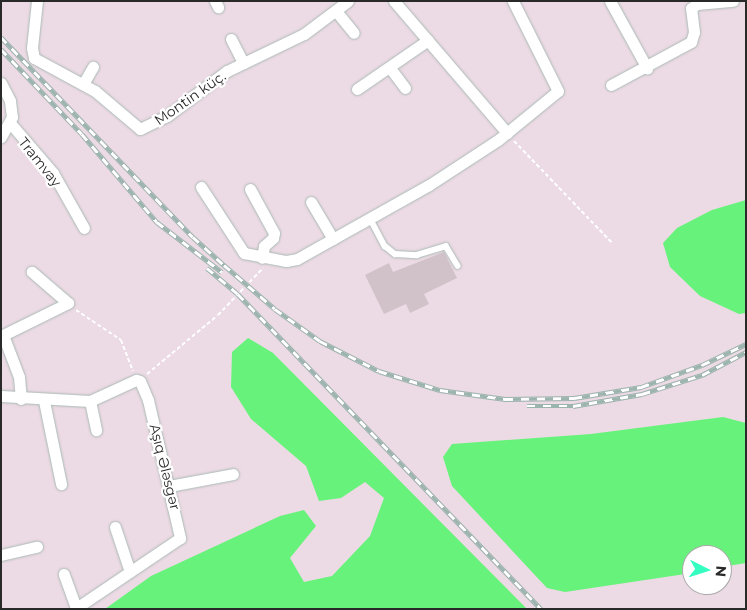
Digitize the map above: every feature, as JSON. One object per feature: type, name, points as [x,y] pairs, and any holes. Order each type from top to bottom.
[{"type":"street","name":"Montin küç.","points":[[37,1],[32,48],[34,58],[104,97],[135,127],[146,129],[182,106],[218,76],[291,42],[336,12],[348,1]]},
{"type":"street","points":[[394,1],[507,133]]},
{"type":"street","points":[[201,187],[244,253],[265,258],[297,259],[429,185],[507,133],[558,91],[513,1]]},
{"type":"street","points":[[610,1],[647,68]]},
{"type":"street","points":[[611,85],[647,68],[692,42],[694,37],[689,4],[733,1]]},
{"type":"street","points":[[336,12],[354,33]]},
{"type":"street","points":[[231,39],[243,63]]},
{"type":"street","points":[[357,89],[428,40]]},
{"type":"street","points":[[83,84],[93,67]]},
{"type":"street","points":[[390,68],[405,88]]},
{"type":"street","name":"Tramvay","points":[[1,83],[10,101],[11,124],[53,173],[84,228]]},
{"type":"street","name":"Tramvay","points":[[1,137],[11,124]]},
{"type":"street","points":[[250,189],[274,233],[273,238],[264,246],[265,258]]},
{"type":"street","points":[[311,202],[333,239]]},
{"type":"street","points":[[21,399],[19,377],[2,335],[68,303],[32,272]]},
{"type":"street","points":[[1,396],[44,401],[90,401],[138,381]]},
{"type":"street","name":"Aşıq Ələsgər","points":[[64,574],[75,605],[79,606],[180,538],[148,400],[138,381]]},
{"type":"street","points":[[44,401],[60,484]]},
{"type":"street","points":[[90,401],[96,430]]},
{"type":"street","points":[[169,486],[233,474]]},
{"type":"street","points":[[114,527],[130,572]]},
{"type":"street","points":[[1,555],[37,547]]},
{"type":"lane","points":[[370,218],[386,246],[395,254],[417,255],[442,245],[449,248],[458,266]]},
{"type":"path","points":[[507,133],[613,244]]},
{"type":"path","points":[[68,303],[122,340],[138,381],[218,315],[265,258]]},
{"type":"shaded area","points":[[746,200],[746,313],[739,314],[700,296],[670,267],[663,243],[677,228],[712,210]]},
{"type":"shaded area","points":[[248,338],[273,353],[527,609],[105,609],[151,576],[280,516],[304,510],[316,526],[290,558],[304,582],[332,576],[370,536],[384,498],[365,482],[341,498],[319,501],[306,466],[251,419],[231,387],[232,352]]},
{"type":"shaded area","points":[[723,417],[746,423],[746,563],[732,565],[732,545],[682,545],[682,574],[565,592],[547,588],[452,486],[443,457],[452,444],[591,434]]},
{"type":"building","points":[[444,252],[457,278],[424,294],[429,304],[410,313],[406,304],[384,314],[365,275],[389,263],[393,272]]},
{"type":"railway","points":[[1,37],[193,237],[224,265],[275,309],[320,341],[379,371],[440,390],[505,399],[574,398],[641,387],[702,365],[746,344]]},
{"type":"railway","points":[[1,49],[82,134],[157,222],[222,272]]},
{"type":"railway","points":[[207,268],[238,294],[541,609]]},
{"type":"railway","points":[[527,406],[573,406],[642,394],[702,375],[746,352]]}]
